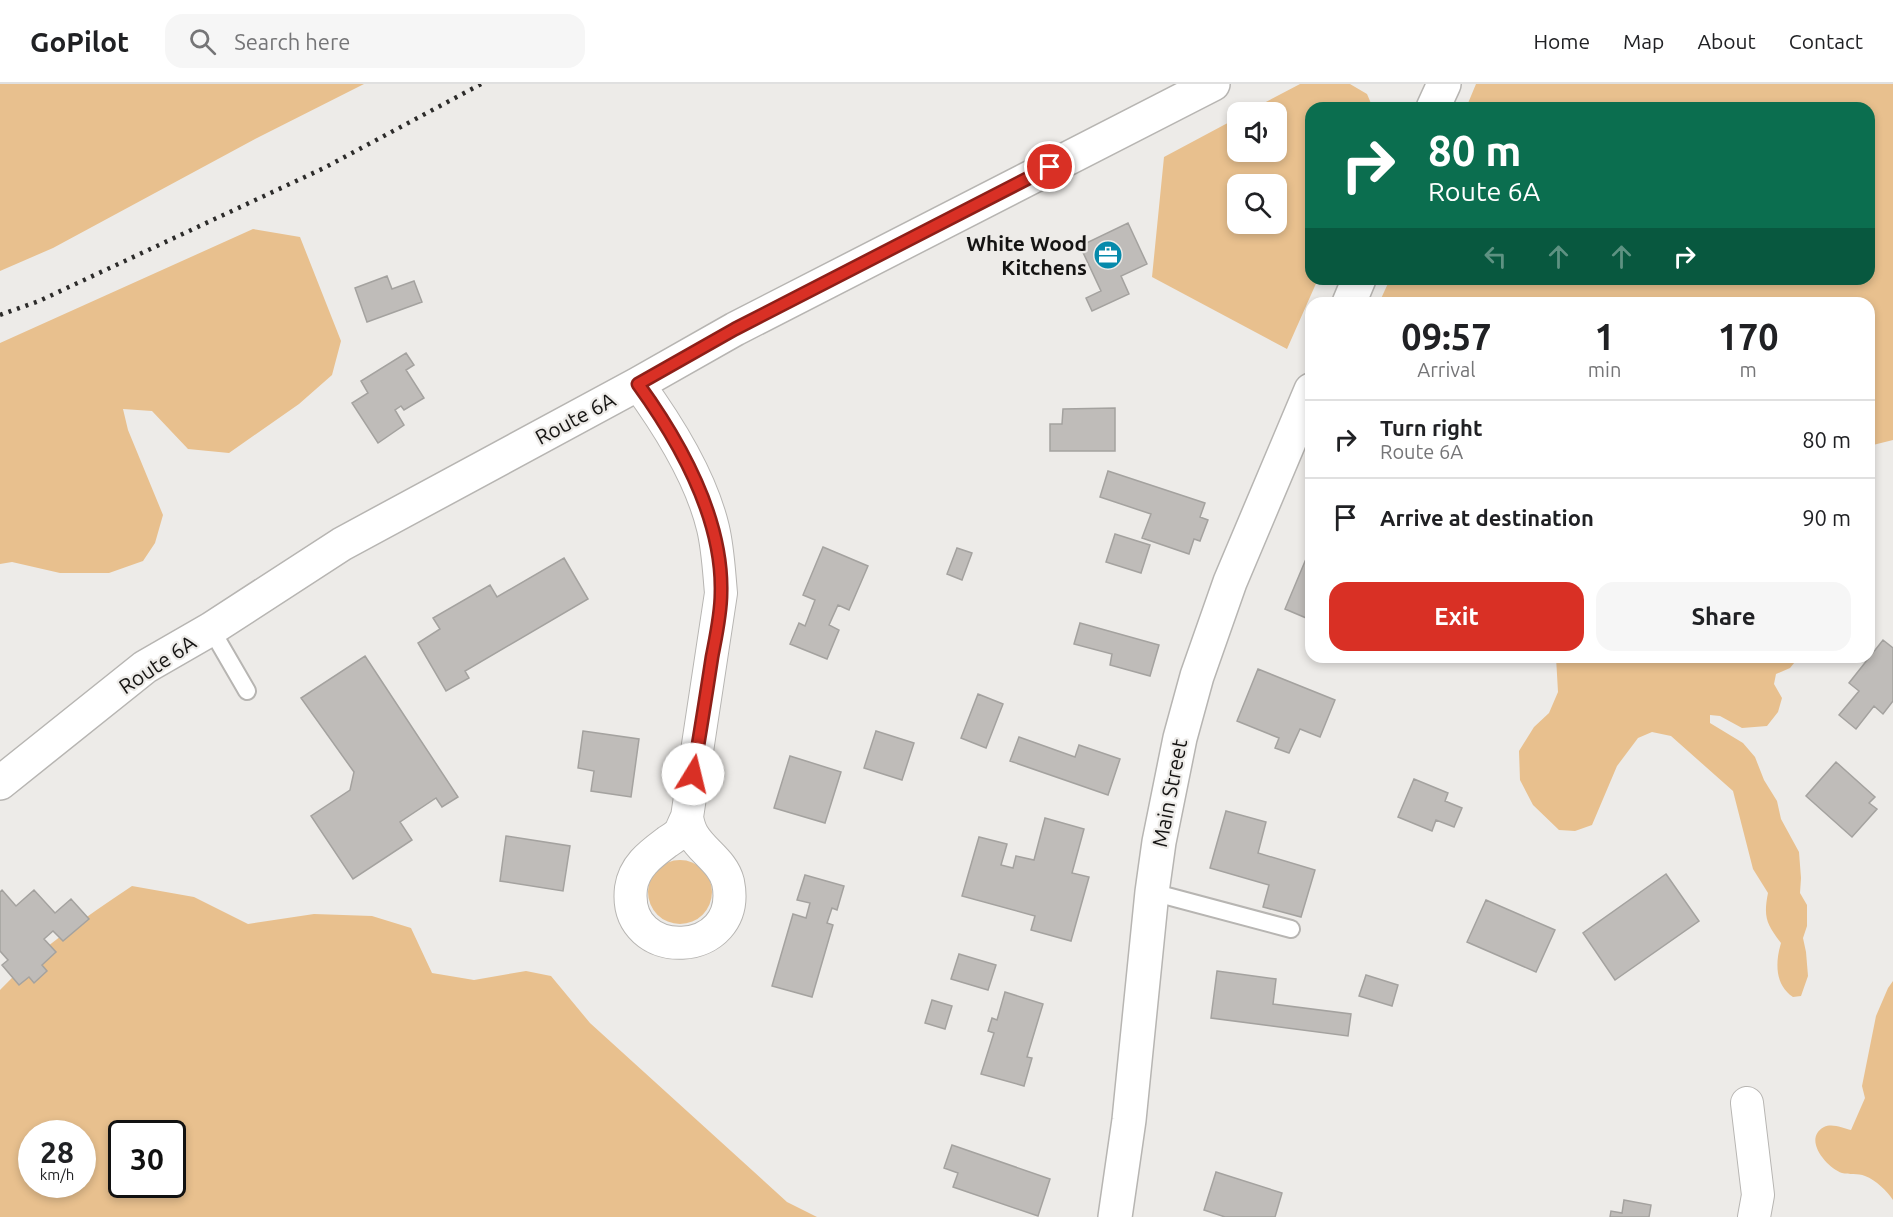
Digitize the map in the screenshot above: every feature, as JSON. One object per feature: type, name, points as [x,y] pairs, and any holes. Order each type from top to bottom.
[{"type":"main road","name":"Route 6A","points":[[0,783],[145,668],[211,629],[342,544],[735,329],[1213,84]]},
{"type":"main road","points":[[1436,102],[1444,84]]},
{"type":"main road","name":"Main Street","points":[[1115,1217],[1129,1120],[1152,892],[1177,750],[1197,676],[1230,582],[1305,404]]},
{"type":"street","points":[[638,384],[654,406],[690,470],[713,528],[722,593],[687,818]]},
{"type":"street","points":[[1747,1103],[1758,1195],[1754,1217]]},
{"type":"lane","points":[[211,629],[247,691]]},
{"type":"lane","points":[[1152,892],[1292,929]]},
{"type":"shaded area","points":[[0,84],[364,84],[257,138],[53,248],[0,271]]},
{"type":"shaded area","points":[[1300,84],[1350,84],[1367,94],[1370,102],[1305,102],[1305,285],[1315,285],[1310,297],[1305,297],[1305,308],[1287,349],[1152,277],[1164,157],[1227,123],[1227,162],[1287,162],[1287,102],[1266,102]]},
{"type":"shaded area","points":[[1476,84],[1893,84],[1893,440],[1875,444],[1875,297],[1382,297],[1387,285],[1875,285],[1875,102],[1468,102]]},
{"type":"shaded area","points":[[253,229],[300,237],[341,341],[332,375],[299,404],[229,453],[188,449],[152,411],[123,409],[128,430],[163,515],[155,543],[143,561],[109,573],[60,573],[12,562],[0,564],[0,343]]},
{"type":"shaded area","points":[[1556,663],[1794,663],[1790,668],[1776,674],[1774,684],[1782,698],[1778,712],[1767,726],[1742,728],[1720,716],[1710,715],[1710,723],[1743,743],[1755,757],[1764,780],[1777,801],[1781,819],[1799,852],[1800,893],[1807,905],[1807,926],[1803,938],[1808,976],[1801,996],[1793,997],[1780,980],[1777,966],[1781,943],[1767,920],[1768,893],[1753,869],[1733,791],[1671,736],[1652,732],[1638,738],[1617,766],[1592,825],[1575,831],[1559,830],[1533,805],[1520,780],[1519,751],[1534,727],[1549,713],[1558,692]]},
{"type":"shaded area","points":[[680,860],[698,865],[703,869],[707,874],[712,892],[707,910],[703,915],[698,919],[680,924],[662,919],[657,915],[653,910],[648,892],[653,874],[657,869],[662,865]]},
{"type":"shaded area","points":[[132,886],[194,897],[248,924],[314,914],[372,916],[411,928],[432,973],[474,980],[526,971],[551,976],[590,1023],[787,1202],[817,1217],[0,1217],[0,990],[46,948]]},
{"type":"shaded area","points":[[1893,981],[1893,1200],[1881,1186],[1869,1178],[1836,1170],[1819,1153],[1815,1139],[1818,1132],[1827,1126],[1838,1126],[1851,1130],[1865,1098],[1862,1086],[1876,1016]]},
{"type":"building","points":[[1128,223],[1147,264],[1121,276],[1129,294],[1092,311],[1086,298],[1101,291],[1080,246]]},
{"type":"building","points":[[387,276],[392,289],[414,281],[422,302],[367,322],[355,288]]},
{"type":"building","points":[[406,353],[414,365],[406,370],[424,398],[404,410],[401,406],[395,410],[404,425],[378,443],[352,403],[368,393],[361,381]]},
{"type":"building","points":[[1115,408],[1115,451],[1050,451],[1050,424],[1062,424],[1063,409]]},
{"type":"building","points":[[1108,471],[1205,503],[1200,517],[1208,520],[1200,541],[1194,539],[1189,554],[1142,538],[1151,514],[1100,497]]},
{"type":"building","points":[[1115,534],[1150,545],[1141,573],[1106,562]]},
{"type":"building","points":[[823,547],[868,566],[849,610],[838,605],[829,625],[839,630],[827,659],[790,644],[799,623],[805,626],[815,600],[803,595]]},
{"type":"building","points":[[957,548],[972,553],[962,580],[947,574]]},
{"type":"building","points":[[564,558],[588,599],[465,671],[469,678],[446,691],[418,643],[440,629],[433,618],[490,585],[497,597]]},
{"type":"building","points":[[1305,561],[1305,617],[1285,609]]},
{"type":"building","points":[[1080,623],[1159,645],[1150,676],[1110,665],[1112,654],[1074,644]]},
{"type":"building","points":[[1883,640],[1893,648],[1893,701],[1883,714],[1874,706],[1856,729],[1839,715],[1859,691],[1849,683],[1865,663],[1875,663],[1875,650]]},
{"type":"building","points":[[365,656],[458,797],[442,807],[436,798],[400,822],[412,840],[353,879],[311,816],[350,790],[354,772],[301,698]]},
{"type":"building","points":[[1258,669],[1335,700],[1320,737],[1300,729],[1289,753],[1275,748],[1279,738],[1237,721]]},
{"type":"building","points":[[978,694],[1003,704],[986,748],[961,738]]},
{"type":"building","points":[[583,731],[639,739],[631,797],[591,791],[594,771],[578,768]]},
{"type":"building","points":[[876,731],[914,743],[902,780],[864,768]]},
{"type":"building","points":[[1019,737],[1075,757],[1079,745],[1120,759],[1108,795],[1010,761]]},
{"type":"building","points":[[790,756],[841,772],[825,823],[774,808]]},
{"type":"building","points":[[1836,762],[1875,797],[1869,803],[1877,809],[1852,837],[1806,796]]},
{"type":"building","points":[[1414,779],[1448,793],[1445,801],[1462,808],[1454,827],[1436,820],[1432,831],[1398,817]]},
{"type":"building","points":[[1226,811],[1266,822],[1258,853],[1315,870],[1301,917],[1263,907],[1269,885],[1210,868]]},
{"type":"building","points":[[1045,818],[1084,829],[1072,873],[1089,877],[1071,941],[1031,930],[1035,916],[962,896],[979,837],[1007,844],[1001,865],[1013,868],[1016,856],[1034,860]]},
{"type":"building","points":[[506,836],[570,846],[563,891],[500,881]]},
{"type":"building","points":[[1666,874],[1699,921],[1615,980],[1583,933]]},
{"type":"building","points":[[805,875],[844,886],[837,910],[832,908],[827,923],[833,925],[812,997],[772,986],[793,914],[806,918],[810,903],[797,900]]},
{"type":"building","points":[[2,890],[16,906],[34,890],[55,913],[71,899],[89,919],[63,941],[53,931],[44,939],[56,952],[42,965],[47,971],[34,983],[29,977],[19,985],[2,965],[8,960],[0,951],[0,892]]},
{"type":"building","points":[[1486,900],[1555,930],[1536,972],[1467,942]]},
{"type":"building","points":[[959,954],[996,965],[988,990],[951,979]]},
{"type":"building","points":[[1217,971],[1276,979],[1273,1004],[1351,1014],[1348,1036],[1211,1018]]},
{"type":"building","points":[[1366,975],[1398,985],[1392,1006],[1359,996]]},
{"type":"building","points":[[1005,992],[1043,1004],[1027,1057],[1032,1058],[1024,1086],[981,1074],[994,1033],[988,1031],[992,1018],[997,1020]]},
{"type":"building","points":[[932,1000],[952,1006],[945,1029],[925,1023]]},
{"type":"building","points":[[952,1145],[1050,1179],[1038,1216],[953,1187],[958,1173],[944,1168]]},
{"type":"building","points":[[1216,1172],[1282,1193],[1275,1217],[1225,1217],[1204,1210]]},
{"type":"building","points":[[1624,1200],[1651,1205],[1649,1217],[1610,1217],[1611,1211],[1622,1213]]},
{"type":"railway","points":[[0,315],[39,301],[324,168],[481,84]]},
{"type":"place","name":"White Wood Kitchens","points":[[1108,255]]},
{"type":"route","points":[[693,774],[722,593],[718,562],[713,528],[690,470],[654,406],[638,384],[735,329],[1050,167]]}]
